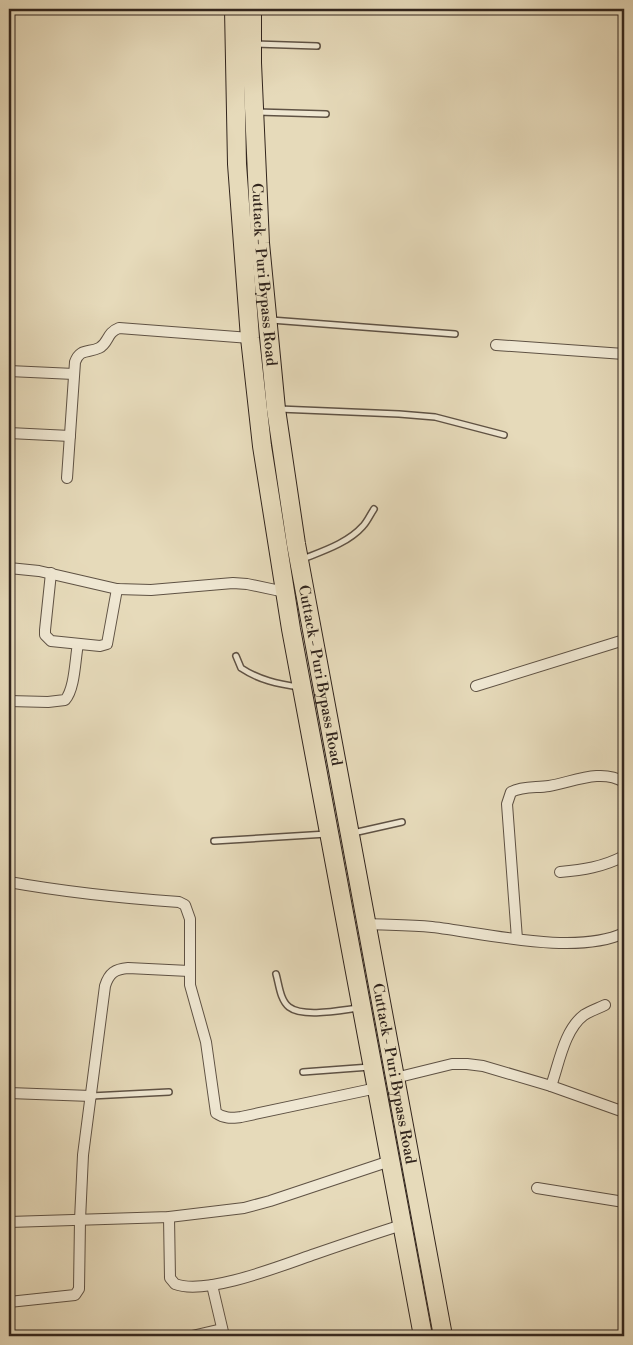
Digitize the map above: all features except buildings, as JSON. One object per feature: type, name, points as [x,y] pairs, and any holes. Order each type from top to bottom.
[{"type":"highway","name":"Cuttack - Puri Bypass Road","points":[[234,9],[237,164],[250,338],[262,446],[302,687],[423,1336]]},
{"type":"highway","name":"Cuttack - Puri Bypass Road","points":[[252,9],[254,112],[260,243],[276,409],[299,561],[368,924],[443,1336]]},
{"type":"street","points":[[67,478],[74,374],[77,356],[87,350],[96,350],[102,346],[109,334],[119,328],[250,338]]},
{"type":"street","points":[[496,345],[624,354]]},
{"type":"street","points":[[9,371],[74,374]]},
{"type":"street","points":[[9,433],[70,436]]},
{"type":"street","points":[[9,568],[51,573],[117,588],[151,590],[233,583],[285,592]]},
{"type":"street","points":[[51,573],[45,635],[51,641],[100,646],[107,644],[117,588]]},
{"type":"street","points":[[476,686],[624,640]]},
{"type":"street","points":[[9,702],[65,700],[69,696],[78,644]]},
{"type":"street","points":[[517,939],[508,804],[511,792],[518,789],[549,786],[593,776],[606,776],[624,782]]},
{"type":"street","points":[[560,872],[587,870],[624,856]]},
{"type":"street","points":[[9,882],[140,900],[180,902],[185,905],[190,919],[190,985],[206,1042],[216,1113],[222,1118],[241,1117],[377,1088]]},
{"type":"street","points":[[368,924],[434,927],[517,939],[563,943],[594,942],[624,933]]},
{"type":"street","points":[[9,1302],[75,1295],[79,1289],[83,1155],[108,978],[119,969],[128,968],[189,971]]},
{"type":"street","points":[[551,1086],[568,1038],[575,1025],[584,1016],[606,1005]]},
{"type":"street","points":[[395,1078],[452,1064],[483,1066],[551,1086],[624,1112]]},
{"type":"street","points":[[9,1093],[90,1096]]},
{"type":"street","points":[[9,1222],[169,1217],[244,1208],[390,1161]]},
{"type":"street","points":[[537,1188],[624,1202]]},
{"type":"street","points":[[169,1217],[170,1278],[175,1284],[181,1286],[212,1285],[263,1272],[402,1225]]},
{"type":"street","points":[[192,1336],[223,1332],[212,1285]]},
{"type":"lane","points":[[252,44],[317,46]]},
{"type":"lane","points":[[254,112],[326,114]]},
{"type":"lane","points":[[268,320],[455,334]]},
{"type":"lane","points":[[276,409],[435,417],[504,435]]},
{"type":"lane","points":[[299,561],[334,546],[352,535],[364,526],[374,509]]},
{"type":"lane","points":[[236,656],[240,668],[260,679],[302,687]]},
{"type":"lane","points":[[350,833],[402,822]]},
{"type":"lane","points":[[214,840],[330,834]]},
{"type":"lane","points":[[276,974],[283,999],[288,1006],[297,1011],[330,1012],[362,1008]]},
{"type":"lane","points":[[302,1072],[373,1066]]},
{"type":"lane","points":[[90,1096],[169,1092]]}]
